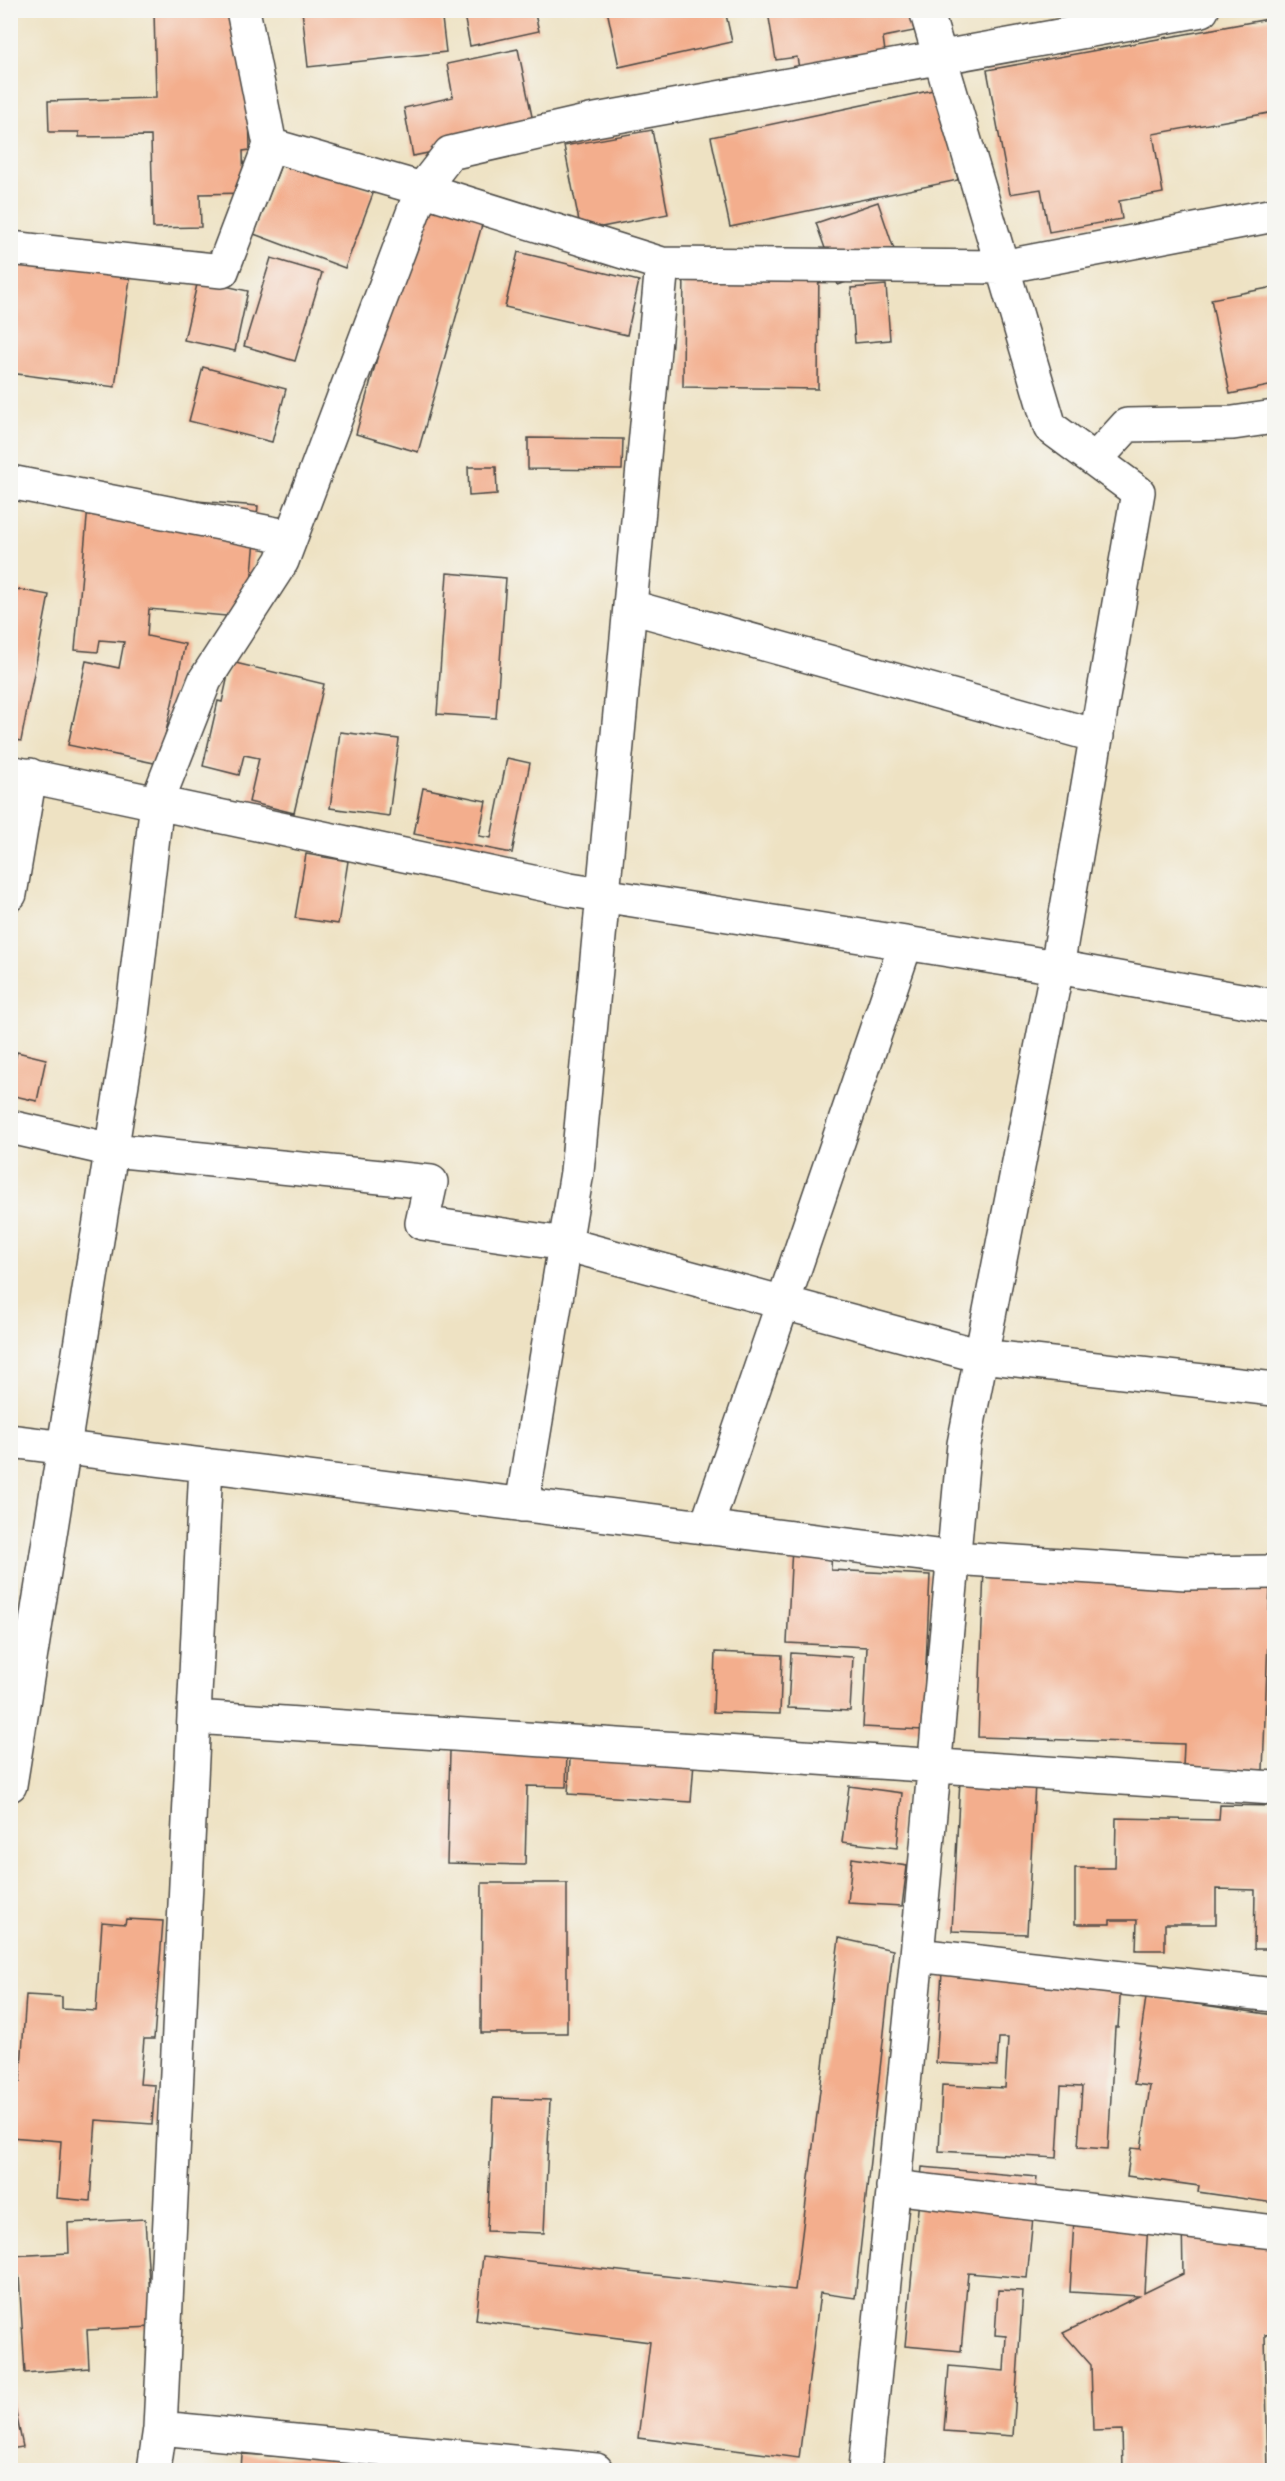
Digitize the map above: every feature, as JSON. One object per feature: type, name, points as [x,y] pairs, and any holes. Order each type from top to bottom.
[{"type":"street","points":[[10,248],[222,271],[270,145],[243,10]]},
{"type":"street","points":[[865,2470],[964,1444],[1057,967],[1138,492],[1050,427],[926,10]]},
{"type":"street","points":[[10,1785],[130,1033],[157,802],[205,680],[282,561],[422,189],[450,153],[590,122],[1202,10]]},
{"type":"street","points":[[270,145],[422,189],[662,264],[1002,267],[1275,214]]},
{"type":"street","points":[[522,1505],[577,1172],[662,264]]},
{"type":"street","points":[[1095,460],[1127,425],[1233,423],[1275,417]]},
{"type":"street","points":[[10,482],[291,537]]},
{"type":"street","points":[[631,607],[1097,736]]},
{"type":"street","points":[[10,894],[20,773],[603,895],[1057,967],[1275,1006]]},
{"type":"street","points":[[706,1528],[906,943]]},
{"type":"street","points":[[10,1127],[112,1150],[431,1182],[422,1223],[565,1244],[981,1356],[1275,1389]]},
{"type":"street","points":[[10,1441],[954,1558],[1186,1574],[1275,1572]]},
{"type":"street","points":[[154,2470],[160,2428],[206,1465]]},
{"type":"street","points":[[194,1717],[1275,1788]]},
{"type":"street","points":[[916,1955],[1275,1995]]},
{"type":"street","points":[[893,2187],[1275,2232]]},
{"type":"street","points":[[160,2428],[596,2470]]},
{"type":"building","points":[[154,10],[247,10],[250,150],[243,151],[244,193],[200,194],[201,227],[153,228],[151,136],[79,137],[79,132],[49,132],[48,101],[156,98]]},
{"type":"building","points":[[302,10],[441,10],[446,52],[308,67]]},
{"type":"building","points":[[463,10],[534,10],[539,31],[470,46]]},
{"type":"building","points":[[607,10],[725,10],[732,42],[619,67]]},
{"type":"building","points":[[781,10],[911,10],[914,31],[883,37],[886,59],[800,74],[797,57],[776,60],[768,12]]},
{"type":"building","points":[[1274,18],[1274,112],[1153,134],[1163,193],[1119,201],[1122,219],[1049,232],[1041,189],[1010,194],[987,70]]},
{"type":"building","points":[[518,49],[535,131],[413,156],[404,108],[453,97],[447,64]]},
{"type":"building","points":[[938,89],[958,180],[730,227],[711,137]]},
{"type":"building","points":[[652,130],[668,214],[581,231],[564,146]]},
{"type":"building","points":[[284,157],[374,191],[345,268],[254,234]]},
{"type":"building","points":[[422,196],[485,214],[418,452],[356,434]]},
{"type":"building","points":[[878,202],[899,264],[838,285],[816,223]]},
{"type":"building","points":[[518,252],[639,281],[627,335],[505,307]]},
{"type":"building","points":[[10,255],[131,271],[115,387],[10,373]]},
{"type":"building","points":[[684,256],[819,258],[818,389],[683,387]]},
{"type":"building","points":[[271,258],[322,273],[295,361],[244,346]]},
{"type":"building","points":[[198,280],[248,291],[235,351],[184,340]]},
{"type":"building","points":[[886,285],[890,340],[855,343],[851,288]]},
{"type":"building","points":[[1274,287],[1274,385],[1230,394],[1211,299]]},
{"type":"building","points":[[203,367],[286,389],[272,442],[189,421]]},
{"type":"building","points":[[528,438],[623,439],[622,470],[528,469]]},
{"type":"building","points":[[468,467],[496,467],[497,494],[469,496]]},
{"type":"building","points":[[122,495],[258,506],[248,618],[149,609],[147,636],[185,644],[159,764],[68,745],[86,661],[119,668],[124,642],[100,640],[98,652],[75,650],[88,507],[100,508],[99,517],[120,518]]},
{"type":"building","points":[[447,573],[506,578],[496,718],[437,714]]},
{"type":"building","points":[[10,588],[49,595],[21,741],[10,739]]},
{"type":"building","points":[[231,662],[324,684],[294,813],[249,802],[259,758],[244,755],[239,775],[203,766],[218,701],[222,702]]},
{"type":"building","points":[[340,732],[399,739],[389,816],[330,808]]},
{"type":"building","points":[[507,758],[530,763],[512,853],[414,834],[423,788],[486,801],[479,836],[491,838]]},
{"type":"building","points":[[306,854],[348,861],[338,924],[295,918]]},
{"type":"building","points":[[17,1052],[46,1059],[37,1101],[10,1095],[10,1079]]},
{"type":"building","points":[[792,1546],[832,1548],[831,1570],[930,1575],[923,1730],[863,1727],[867,1647],[787,1643]]},
{"type":"building","points":[[984,1568],[1270,1588],[1263,1770],[1183,1767],[1184,1744],[978,1737]]},
{"type":"building","points":[[715,1652],[782,1655],[780,1714],[713,1712]]},
{"type":"building","points":[[791,1653],[853,1657],[850,1711],[788,1708]]},
{"type":"building","points":[[571,1741],[695,1749],[691,1802],[568,1794]]},
{"type":"building","points":[[450,1751],[567,1753],[566,1787],[527,1786],[525,1865],[447,1863]]},
{"type":"building","points":[[960,1780],[1035,1783],[1027,1934],[952,1931]]},
{"type":"building","points":[[849,1786],[902,1793],[897,1848],[842,1842]]},
{"type":"building","points":[[1220,1805],[1274,1806],[1274,1949],[1254,1949],[1255,1890],[1216,1889],[1216,1924],[1165,1924],[1165,1950],[1136,1950],[1137,1920],[1110,1920],[1110,1924],[1075,1924],[1075,1868],[1115,1868],[1116,1818],[1219,1820]]},
{"type":"building","points":[[852,1858],[907,1866],[902,1906],[848,1903]]},
{"type":"building","points":[[482,1883],[567,1883],[567,2033],[481,2033]]},
{"type":"building","points":[[126,1919],[163,1921],[154,2039],[144,2039],[140,2084],[155,2085],[152,2124],[96,2120],[90,2201],[57,2198],[61,2141],[10,2137],[10,2082],[20,2082],[26,1995],[62,1997],[62,2009],[96,2011],[102,1922],[125,1924]]},
{"type":"building","points":[[839,1938],[893,1950],[855,2298],[820,2293],[799,2458],[638,2438],[650,2342],[476,2320],[483,2256],[795,2290]]},
{"type":"building","points":[[943,1957],[1122,1968],[1118,2027],[1115,2027],[1108,2149],[1078,2147],[1082,2087],[1061,2086],[1057,2158],[939,2151],[942,2085],[1005,2088],[1008,2038],[999,2038],[997,2066],[936,2063]]},
{"type":"building","points":[[1146,1997],[1274,2015],[1274,2203],[1198,2192],[1199,2186],[1127,2176],[1131,2148],[1141,2149],[1150,2086],[1134,2084]]},
{"type":"building","points":[[493,2098],[550,2100],[544,2233],[487,2231]]},
{"type":"building","points":[[922,2167],[1037,2177],[1027,2278],[968,2273],[961,2351],[905,2346]]},
{"type":"building","points":[[1075,2201],[1149,2205],[1144,2293],[1183,2274],[1182,2221],[1274,2219],[1274,2334],[1265,2335],[1268,2470],[1123,2470],[1122,2430],[1093,2431],[1091,2365],[1063,2333],[1139,2296],[1070,2292]]},
{"type":"building","points":[[145,2219],[152,2327],[87,2330],[89,2368],[25,2373],[19,2276],[10,2276],[10,2256],[69,2253],[68,2223]]},
{"type":"building","points":[[998,2290],[1023,2291],[1013,2436],[944,2431],[949,2366],[1004,2371],[1006,2336],[995,2335]]},
{"type":"building","points":[[10,2384],[23,2447],[10,2449]]},
{"type":"building","points":[[242,2454],[384,2463],[383,2470],[241,2470]]}]
